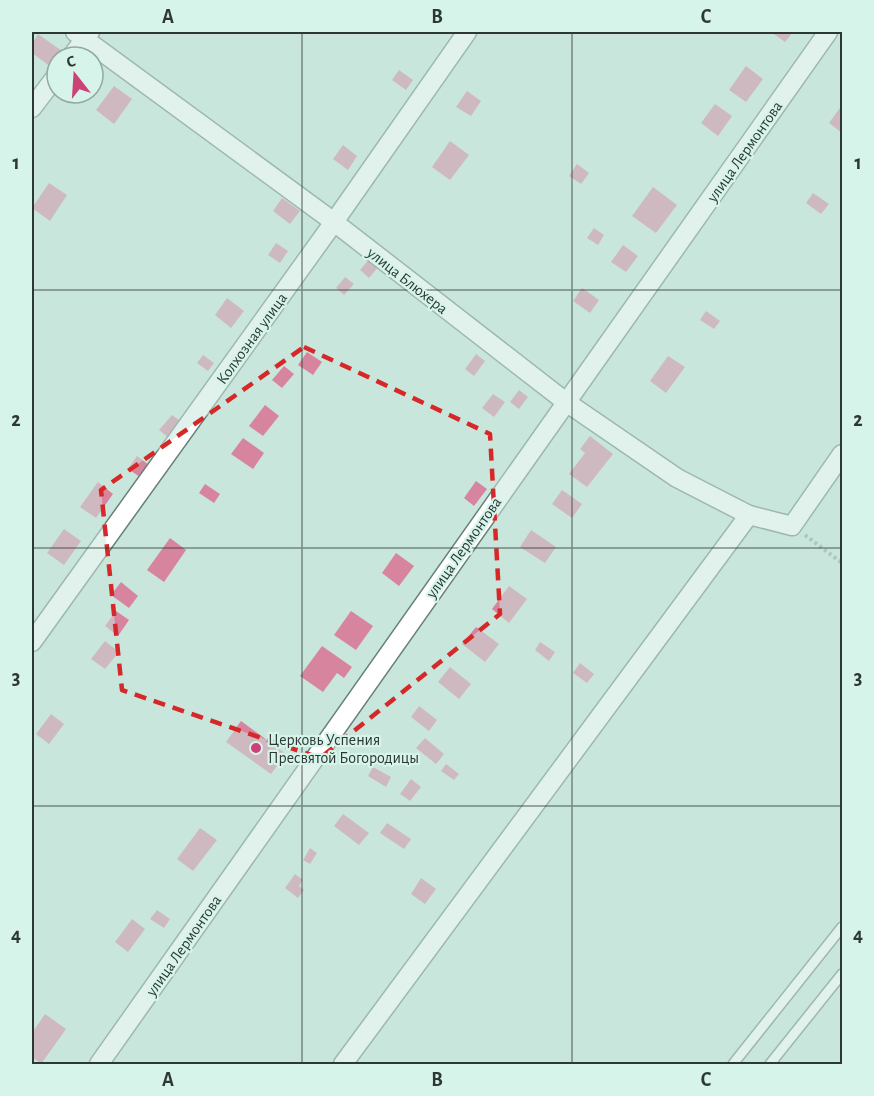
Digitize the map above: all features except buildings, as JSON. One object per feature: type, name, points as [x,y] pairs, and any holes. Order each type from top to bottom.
[{"type":"street","name":"Колхозная улица","points":[[32,642],[334,222],[467,32]]},
{"type":"street","name":"улица Лермонтова","points":[[99,1065],[828,32]]},
{"type":"street","name":"улица Блюхера","points":[[84,34],[334,222],[566,402],[677,478],[749,514],[792,526]]},
{"type":"street","points":[[32,108],[45,91]]},
{"type":"street","points":[[792,526],[843,454]]},
{"type":"street","points":[[343,1065],[749,514]]},
{"type":"lane","points":[[733,1065],[843,927]]},
{"type":"lane","points":[[770,1065],[843,974]]},
{"type":"path","points":[[792,526],[843,563]]},
{"type":"highlighted area","points":[[304,347],[490,434],[500,614],[320,758],[122,690],[101,490]]},
{"type":"place","name":"Церковь Успения Пресвятой Богородицы","points":[[256,748]]}]
